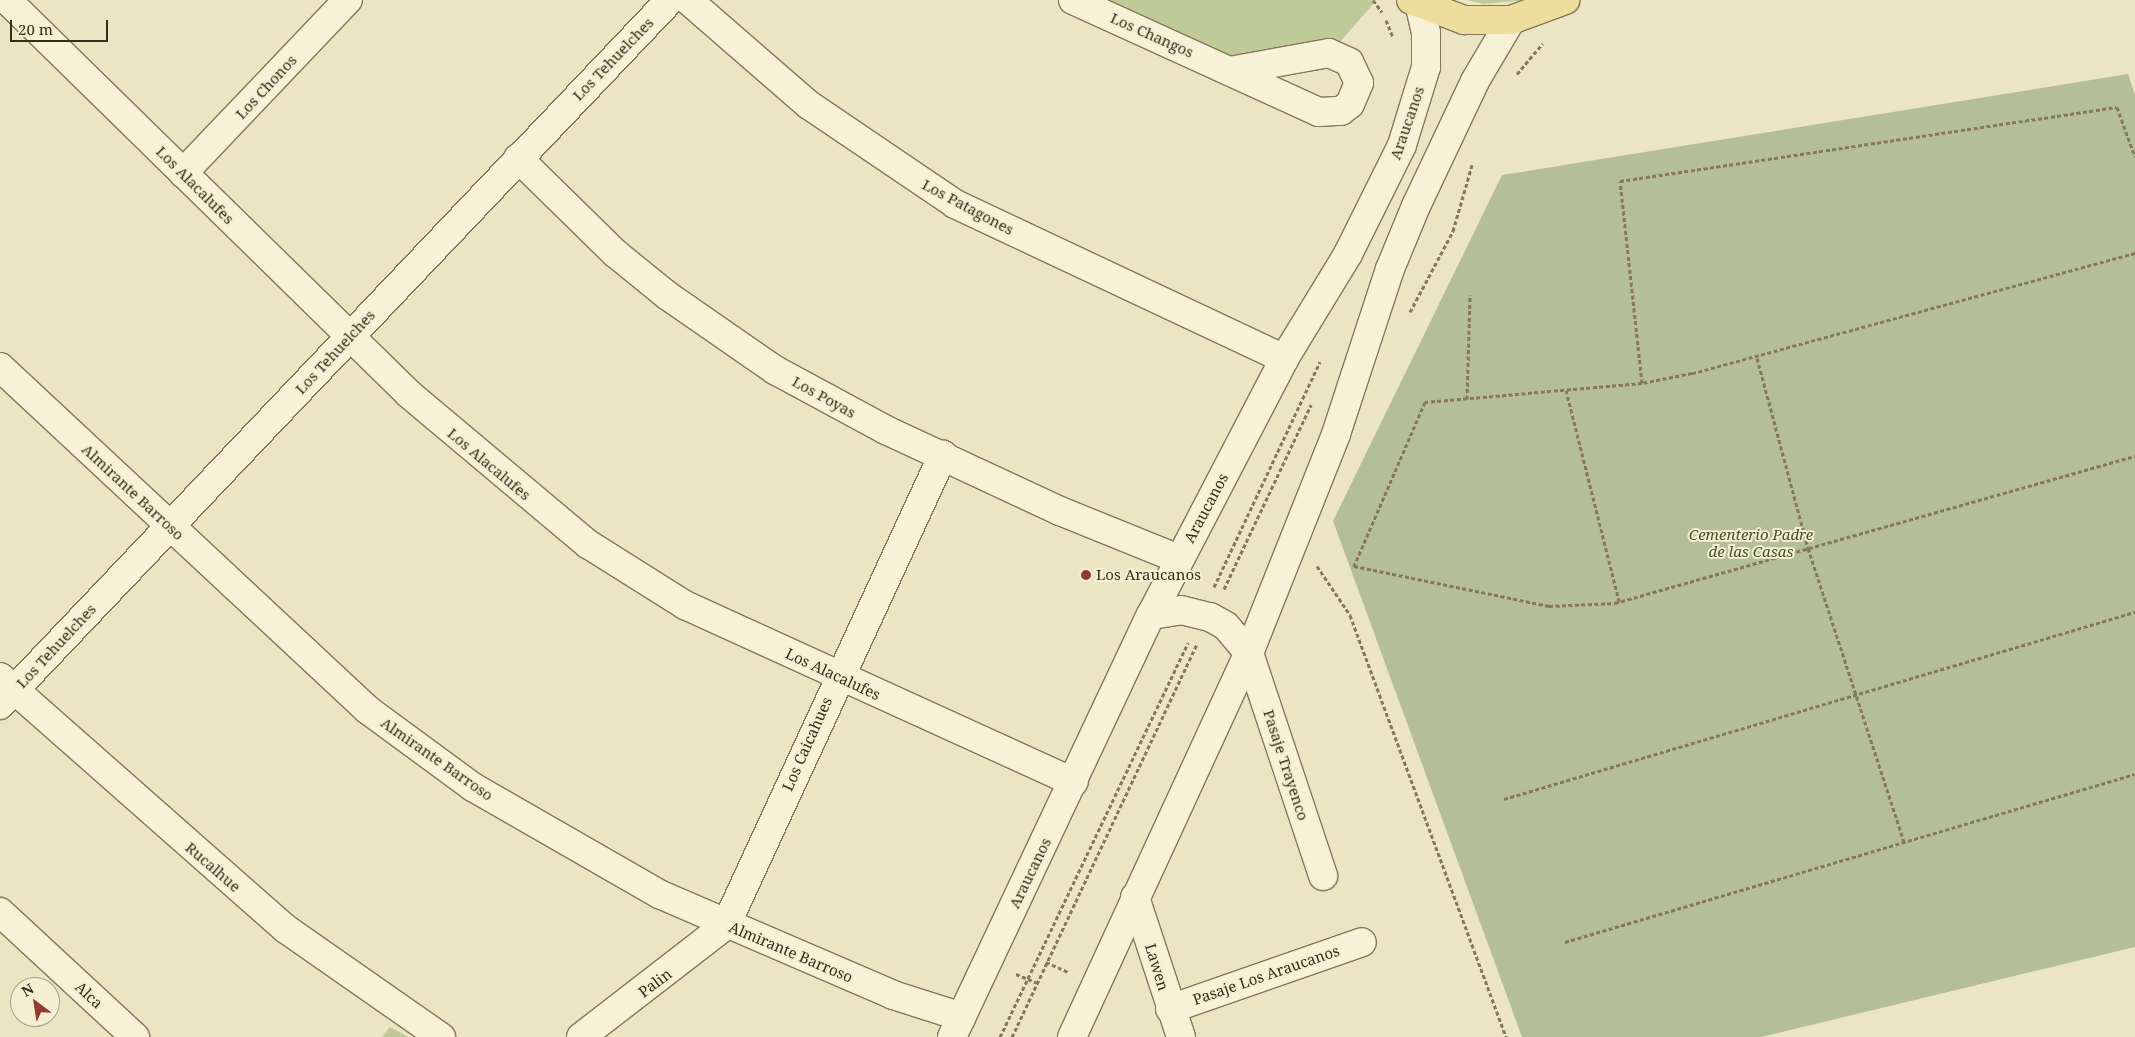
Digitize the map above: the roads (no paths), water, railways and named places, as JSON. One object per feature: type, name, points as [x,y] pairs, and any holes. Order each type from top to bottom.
[{"type":"main road","points":[[1415,3],[1464,20],[1511,20],[1565,0]]},
{"type":"street","name":"Los Alacalufes","points":[[7,0],[349,337],[471,450],[622,568],[685,605],[837,676],[1074,782]]},
{"type":"street","name":"Los Tehuelches","points":[[5,691],[169,526],[670,0]]},
{"type":"street","name":"Los Patagones","points":[[688,0],[809,106],[956,204],[1284,359]]},
{"type":"street","name":"Los Changos","points":[[1073,0],[1230,71]]},
{"type":"street","name":"Los Chonos","points":[[183,173],[341,2]]},
{"type":"street","name":"Araucanos","points":[[957,1027],[1179,559],[1284,359],[1348,254],[1402,146],[1426,67],[1426,33],[1415,3]]},
{"type":"street","points":[[1072,1037],[1248,653],[1336,434],[1408,224],[1475,81],[1511,20]]},
{"type":"street","name":"Los Poyas","points":[[518,158],[615,252],[723,336],[830,401],[1060,511],[1179,559]]},
{"type":"street","name":"Almirante Barroso","points":[[0,367],[368,710],[420,750],[593,859],[726,925],[893,995],[957,1027]]},
{"type":"street","name":"Los Caicahues","points":[[726,925],[837,676],[943,455]]},
{"type":"street","points":[[1151,615],[1181,610],[1206,615],[1226,626],[1248,653]]},
{"type":"street","name":"Pasaje Trayenco","points":[[1248,653],[1323,876]]},
{"type":"street","name":"Rucalhue","points":[[5,691],[286,930],[441,1037]]},
{"type":"street","name":"Lawen","points":[[1136,897],[1170,1009],[1181,1037]]},
{"type":"street","name":"Alca","points":[[0,912],[135,1037]]},
{"type":"street","name":"Palin","points":[[581,1037],[726,925]]},
{"type":"street","name":"Pasaje Los Araucanos","points":[[1170,1009],[1362,942]]},
{"type":"place","name":"Los Araucanos","points":[[1086,575]]},
{"type":"park label","name":"Cementerio Padre de las Casas","points":[[1751,542]]}]
